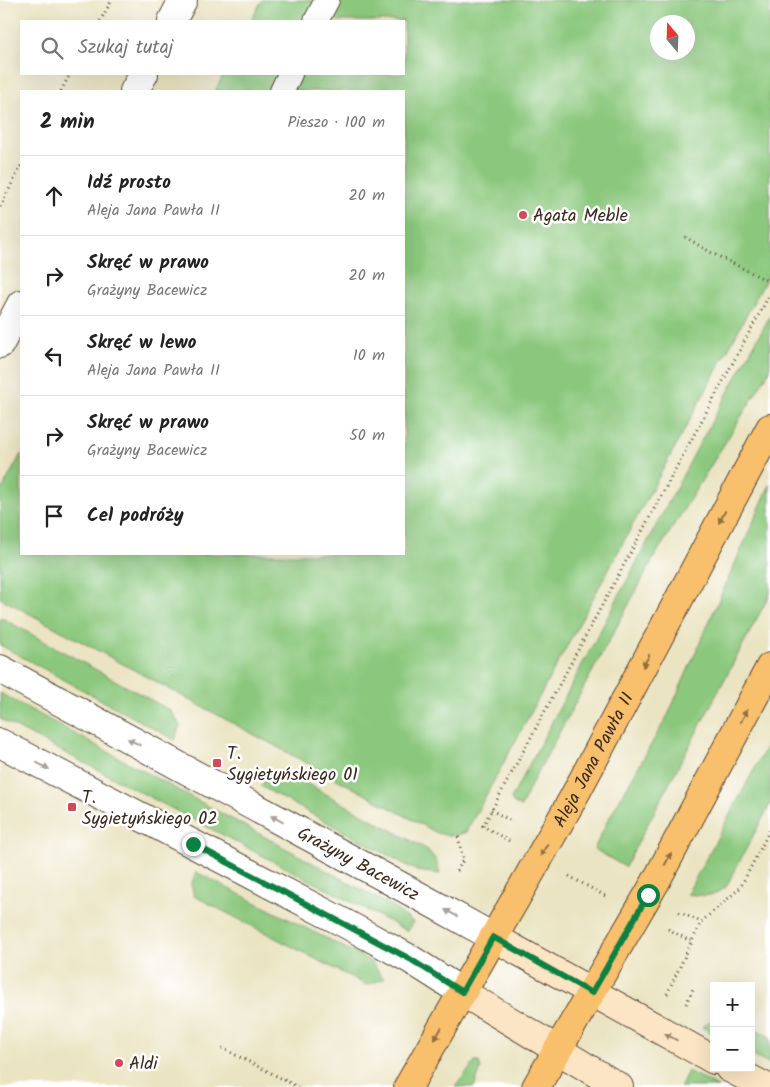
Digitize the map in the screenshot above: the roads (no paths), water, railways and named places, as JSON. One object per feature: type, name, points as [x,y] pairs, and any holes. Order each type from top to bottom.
[{"type":"main road","name":"Aleja Jana Pawła II","points":[[408,1087],[571,802],[770,428]]},
{"type":"main road","points":[[536,1087],[655,883],[770,667]]},
{"type":"street","points":[[173,20],[183,0]]},
{"type":"street","points":[[135,90],[143,75]]},
{"type":"street","name":"Grażyny Bacewicz","points":[[0,669],[428,900],[710,1058]]},
{"type":"street","points":[[0,743],[410,959],[618,1087]]},
{"type":"street","points":[[738,1072],[766,1087]]},
{"type":"lane","points":[[317,20],[327,0]]},
{"type":"lane","points":[[282,90],[290,75]]},
{"type":"place","name":"Agata Meble","points":[[523,215]]},
{"type":"place","name":"T. Sygietyńskiego 01","points":[[217,763]]},
{"type":"place","name":"T. Sygietyńskiego 02","points":[[72,807]]},
{"type":"place","name":"Aldi","points":[[119,1063]]}]
